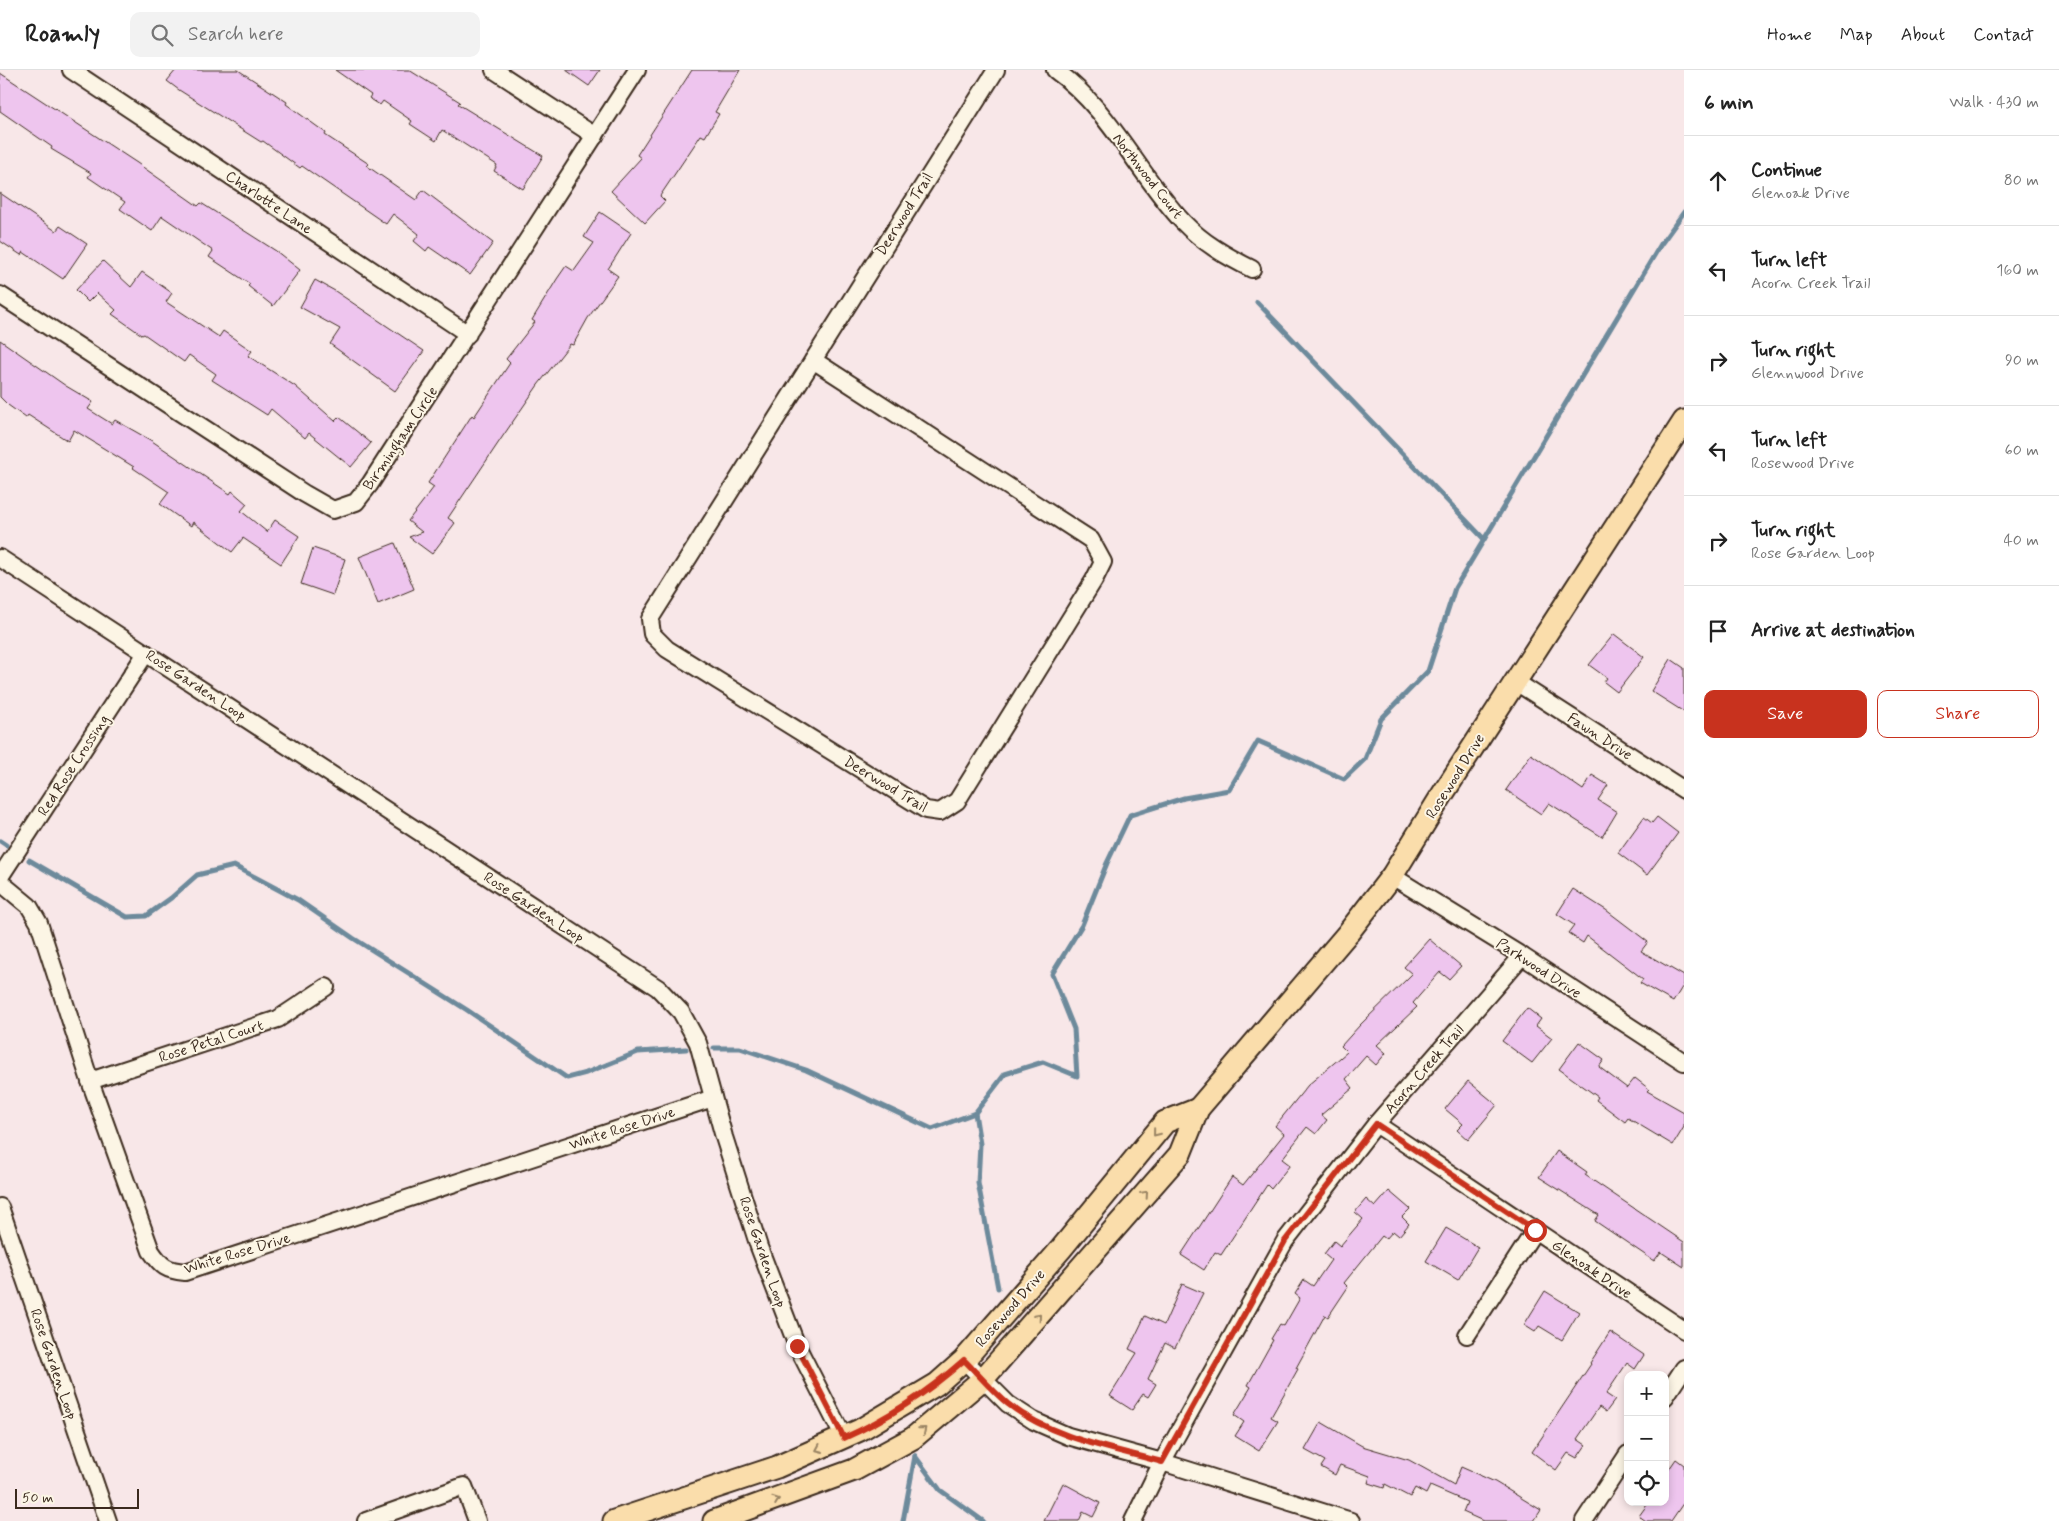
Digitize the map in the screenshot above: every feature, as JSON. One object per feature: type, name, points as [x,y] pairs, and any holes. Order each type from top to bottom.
[{"type":"main road","name":"Rosewood Drive","points":[[714,1521],[854,1470],[913,1438],[983,1379],[1180,1154],[1198,1109],[1348,933],[1392,876],[1684,421]]},
{"type":"main road","name":"Rosewood Drive","points":[[614,1521],[777,1467],[860,1430],[937,1384],[964,1360],[1061,1250],[1165,1122],[1198,1109]]},
{"type":"street","name":"Charlotte Lane","points":[[71,70],[468,334]]},
{"type":"street","points":[[494,70],[595,136]]},
{"type":"street","name":"Birmingham Circle","points":[[0,295],[304,494],[333,510],[356,502],[370,484],[468,334],[637,70]]},
{"type":"street","name":"Deerwood Trail","points":[[813,360],[1091,540],[1103,562],[1094,580],[957,801],[940,812],[926,810],[667,649],[652,634],[650,619],[813,360],[996,70]]},
{"type":"street","name":"Northwood Court","points":[[1055,70],[1068,79],[1092,103],[1182,221],[1211,247],[1252,269]]},
{"type":"street","name":"Rose Garden Loop","points":[[0,558],[658,988],[681,1012],[698,1042],[713,1098],[759,1247],[797,1346],[844,1438]]},
{"type":"street","name":"Red Rose Crossing","points":[[0,877],[146,653]]},
{"type":"street","name":"Fawn Drive","points":[[1516,682],[1684,790]]},
{"type":"street","name":"Parkwood Drive","points":[[1392,876],[1522,956],[1684,1062]]},
{"type":"street","name":"White Rose Drive","points":[[0,882],[29,906],[39,923],[90,1081],[151,1251],[158,1262],[169,1271],[185,1272],[713,1098]]},
{"type":"street","name":"Acorn Creek Trail","points":[[1133,1521],[1162,1462],[1285,1241],[1376,1124],[1522,956]]},
{"type":"street","name":"Rose Petal Court","points":[[90,1081],[278,1019],[326,988]]},
{"type":"street","name":"Glenoak Drive","points":[[1376,1124],[1684,1330]]},
{"type":"street","name":"Rose Garden Loop","points":[[0,1207],[108,1521]]},
{"type":"street","points":[[1467,1335],[1535,1230]]},
{"type":"street","points":[[964,1360],[1008,1404],[1068,1436],[1162,1462],[1351,1521]]},
{"type":"street","points":[[1669,1391],[1684,1368]]},
{"type":"street","points":[[1584,1521],[1624,1460]]},
{"type":"street","points":[[366,1521],[464,1486],[477,1521]]},
{"type":"building","points":[[176,70],[238,70],[287,102],[286,104],[326,133],[325,135],[369,164],[367,166],[416,200],[423,190],[493,243],[470,275],[429,247],[426,251],[414,241],[419,234],[393,214],[386,224],[302,166],[300,168],[263,141],[261,142],[179,90],[167,81]]},
{"type":"building","points":[[335,70],[409,70],[460,102],[458,104],[543,156],[523,189],[494,171],[497,165],[442,130],[436,141],[410,124],[412,121],[383,101],[380,105],[369,98],[371,95]]},
{"type":"building","points":[[566,70],[600,70],[589,86]]},
{"type":"building","points":[[692,70],[740,70],[715,112],[719,114],[705,137],[701,135],[660,196],[665,201],[645,223],[611,191],[641,158],[637,155]]},
{"type":"building","points":[[0,73],[137,163],[198,206],[201,203],[276,251],[300,270],[273,306],[248,286],[250,284],[209,257],[213,251],[162,216],[152,231],[120,209],[125,202],[88,177],[91,173],[51,149],[52,147],[0,111]]},
{"type":"building","points":[[0,193],[56,231],[60,226],[87,244],[63,279],[23,252],[21,255],[0,241]]},
{"type":"building","points":[[600,212],[631,233],[608,269],[618,276],[588,318],[573,345],[570,344],[538,385],[448,518],[455,523],[432,554],[409,537],[422,532],[408,521],[434,487],[428,483],[472,415],[474,417],[510,363],[506,359],[535,322],[532,320],[557,279],[566,266],[574,271],[594,243],[584,237]]},
{"type":"building","points":[[103,261],[131,287],[142,272],[172,293],[166,302],[219,337],[223,331],[252,351],[248,356],[295,386],[335,421],[339,417],[371,443],[351,467],[309,433],[305,438],[271,409],[267,415],[212,380],[216,374],[189,355],[184,362],[144,334],[142,335],[112,314],[116,310],[97,293],[88,302],[76,290]]},
{"type":"building","points":[[315,280],[335,291],[424,351],[395,391],[330,344],[340,329],[300,307]]},
{"type":"building","points":[[0,340],[66,386],[93,402],[88,409],[112,424],[115,420],[152,441],[230,494],[232,491],[247,504],[241,511],[267,532],[275,520],[299,536],[281,564],[243,538],[232,552],[193,522],[191,526],[160,504],[169,492],[134,467],[74,430],[68,441],[28,415],[26,418],[8,405],[0,397]]},
{"type":"building","points":[[395,543],[414,589],[378,604],[359,557]]},
{"type":"building","points":[[313,548],[345,559],[333,595],[301,584]]},
{"type":"building","points":[[1614,634],[1644,657],[1617,692],[1604,682],[1607,678],[1589,665]]},
{"type":"building","points":[[1671,659],[1684,668],[1684,712],[1651,691]]},
{"type":"building","points":[[1531,754],[1583,790],[1592,775],[1608,785],[1598,800],[1617,812],[1602,837],[1549,803],[1541,814],[1506,790]]},
{"type":"building","points":[[1644,817],[1652,823],[1657,817],[1678,833],[1647,875],[1618,853]]},
{"type":"building","points":[[1573,889],[1606,910],[1648,942],[1641,951],[1684,976],[1684,984],[1673,1002],[1640,983],[1643,979],[1587,936],[1583,943],[1568,933],[1574,925],[1557,914]]},
{"type":"building","points":[[1429,939],[1461,966],[1449,979],[1440,972],[1413,1003],[1417,1007],[1377,1045],[1386,1053],[1376,1065],[1366,1056],[1346,1079],[1353,1088],[1321,1115],[1327,1120],[1316,1134],[1307,1127],[1282,1159],[1290,1165],[1271,1189],[1267,1185],[1221,1255],[1215,1252],[1204,1270],[1181,1255],[1232,1177],[1243,1185],[1284,1134],[1275,1126],[1308,1085],[1347,1052],[1341,1046],[1412,974],[1404,967]]},
{"type":"building","points":[[1527,1008],[1541,1019],[1536,1026],[1552,1038],[1532,1063],[1502,1041]]},
{"type":"building","points":[[1579,1042],[1604,1060],[1599,1067],[1627,1088],[1635,1078],[1649,1089],[1647,1091],[1684,1112],[1684,1127],[1673,1145],[1628,1118],[1625,1122],[1596,1100],[1598,1097],[1559,1069]]},
{"type":"building","points":[[1468,1081],[1497,1105],[1468,1140],[1457,1130],[1463,1124],[1445,1109]]},
{"type":"building","points":[[1557,1151],[1587,1172],[1585,1175],[1684,1242],[1684,1267],[1661,1252],[1654,1261],[1595,1221],[1599,1215],[1539,1177]]},
{"type":"building","points":[[1389,1191],[1410,1209],[1402,1217],[1409,1224],[1399,1236],[1393,1231],[1386,1239],[1382,1236],[1344,1283],[1348,1287],[1328,1317],[1325,1315],[1296,1368],[1298,1369],[1271,1417],[1278,1421],[1259,1451],[1235,1436],[1244,1422],[1234,1415],[1251,1387],[1248,1385],[1273,1340],[1271,1339],[1280,1324],[1284,1326],[1300,1298],[1295,1294],[1304,1280],[1313,1286],[1331,1260],[1324,1254],[1334,1241],[1340,1246],[1363,1219],[1355,1212],[1366,1199],[1375,1207]]},
{"type":"building","points":[[1446,1228],[1478,1247],[1458,1280],[1426,1261]]},
{"type":"building","points":[[1182,1284],[1203,1293],[1175,1348],[1165,1343],[1148,1379],[1156,1384],[1148,1397],[1143,1394],[1132,1410],[1110,1396],[1137,1353],[1129,1349],[1145,1316],[1164,1325]]},
{"type":"building","points":[[1545,1291],[1579,1312],[1562,1340],[1539,1326],[1535,1332],[1524,1325]]},
{"type":"building","points":[[1610,1332],[1644,1355],[1635,1369],[1627,1363],[1606,1394],[1615,1400],[1606,1412],[1599,1407],[1577,1439],[1586,1445],[1577,1458],[1568,1453],[1556,1470],[1532,1452],[1591,1364]]},
{"type":"building","points":[[1321,1422],[1362,1446],[1409,1460],[1454,1485],[1461,1467],[1495,1482],[1541,1510],[1534,1521],[1483,1521],[1463,1512],[1467,1502],[1430,1486],[1426,1494],[1415,1488],[1410,1497],[1385,1484],[1384,1488],[1368,1483],[1370,1476],[1340,1465],[1335,1475],[1321,1467],[1325,1461],[1305,1450]]},
{"type":"building","points":[[1676,1459],[1684,1465],[1684,1502],[1671,1521],[1646,1521],[1639,1516],[1646,1506],[1669,1506],[1669,1469]]},
{"type":"building","points":[[1063,1483],[1100,1503],[1093,1517],[1083,1512],[1079,1521],[1044,1521]]},
{"type":"waterway","points":[[998,1288],[978,1183],[980,1144],[975,1113],[1005,1074],[1043,1062],[1077,1076],[1074,1029],[1052,974],[1082,925],[1107,863],[1130,815],[1184,798],[1229,790],[1258,741],[1344,779],[1365,759],[1381,719],[1428,671],[1455,588],[1661,244],[1684,212]]},
{"type":"waterway","points":[[1257,302],[1484,539]]},
{"type":"waterway","points":[[0,841],[6,845]]},
{"type":"waterway","points":[[29,860],[127,917],[146,916],[171,898],[197,875],[234,866],[298,900],[353,938],[467,1010],[567,1078],[586,1073],[638,1052],[686,1049]]},
{"type":"waterway","points":[[714,1048],[740,1048],[806,1070],[932,1129],[975,1113]]},
{"type":"waterway","points":[[915,1456],[940,1490],[983,1521]]},
{"type":"waterway","points":[[903,1521],[915,1456]]},
{"type":"route","points":[[797,1346],[844,1438],[937,1384],[964,1360],[1008,1404],[1034,1421],[1068,1436],[1162,1462],[1285,1241],[1376,1124],[1535,1230]]}]
